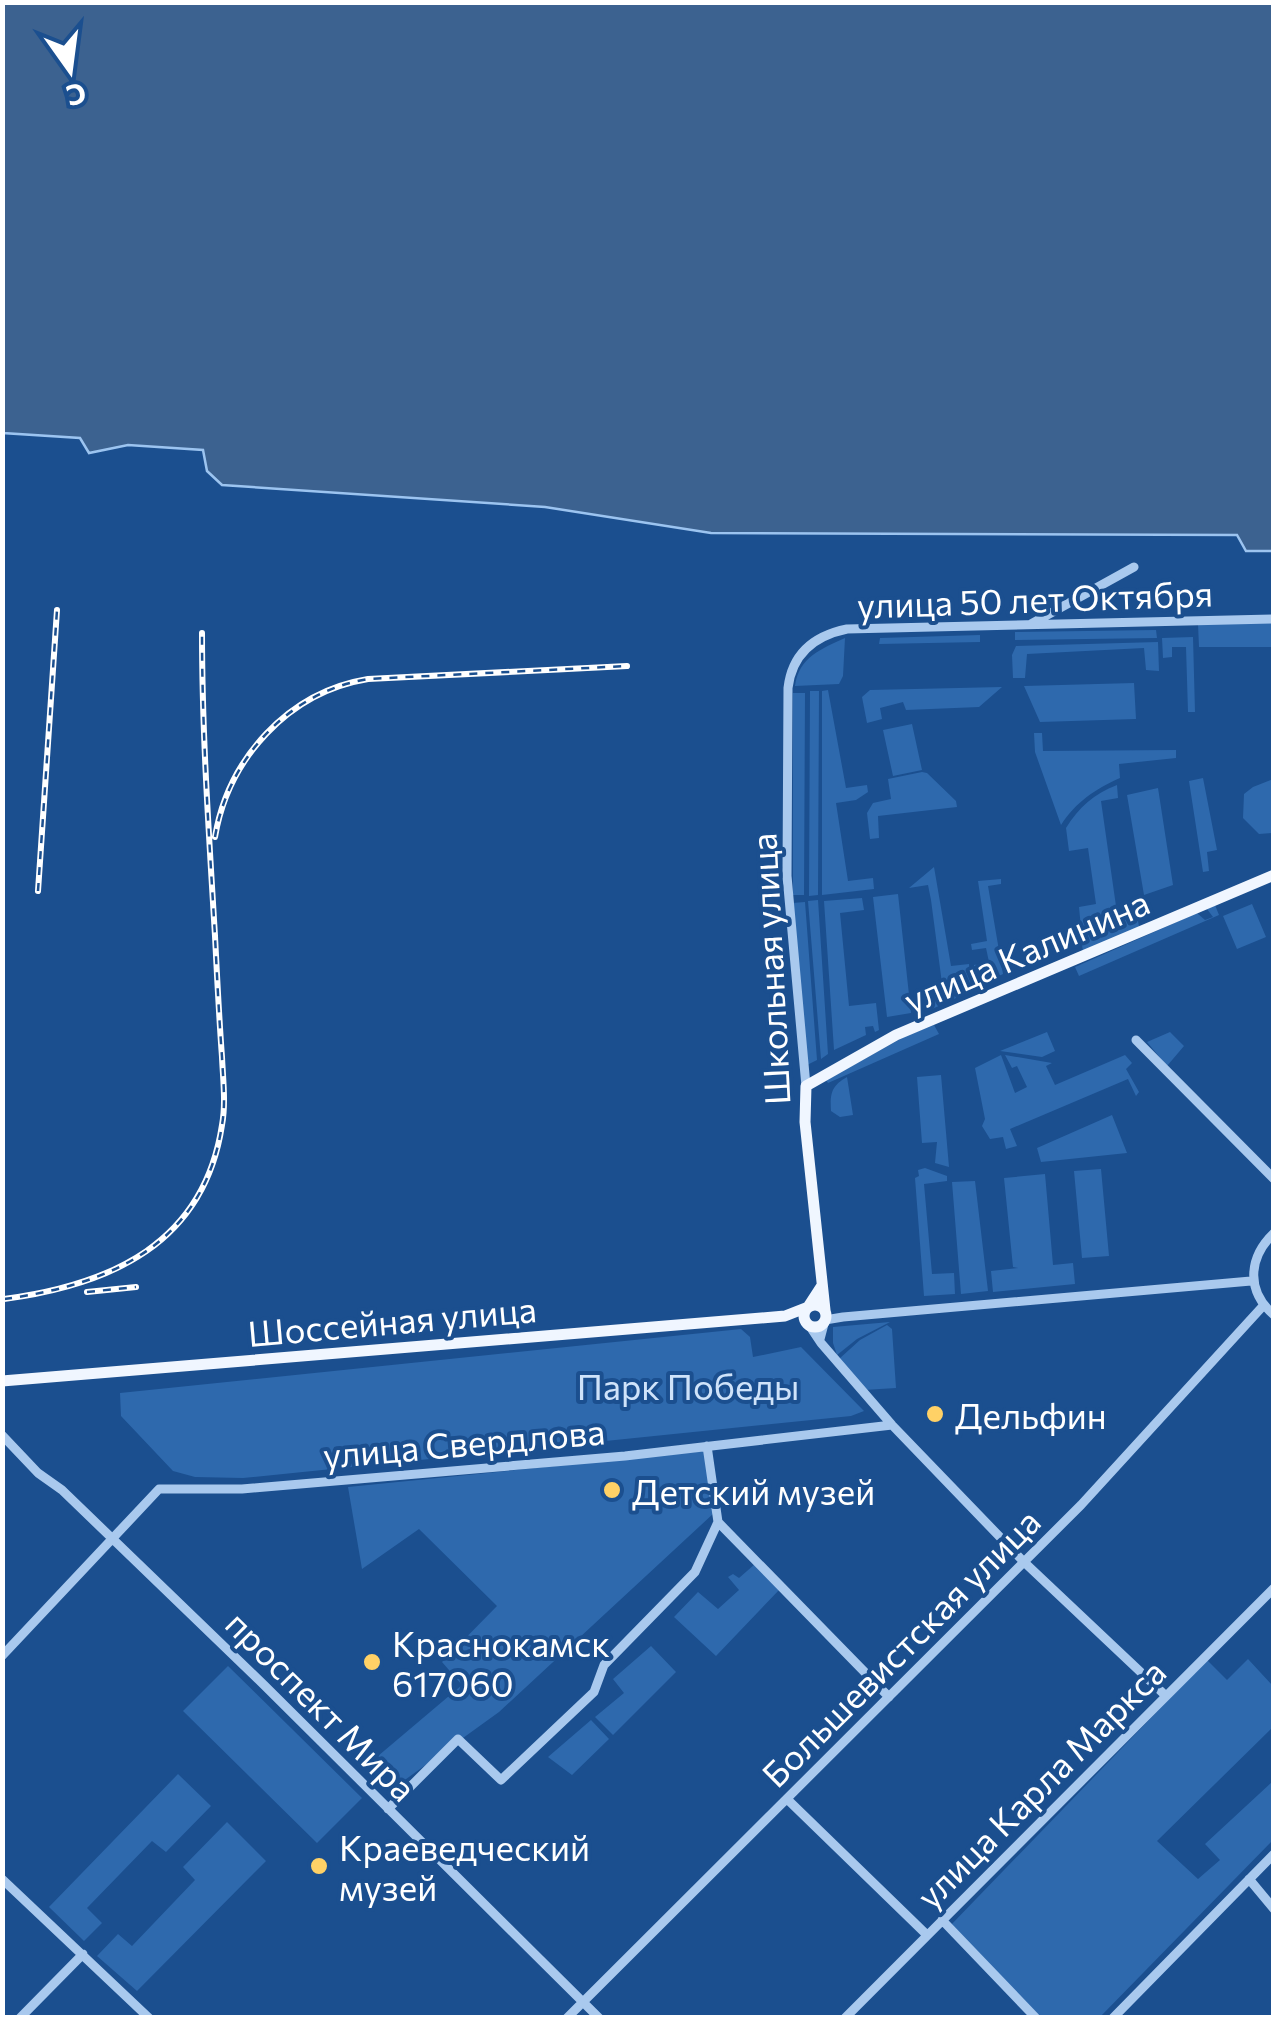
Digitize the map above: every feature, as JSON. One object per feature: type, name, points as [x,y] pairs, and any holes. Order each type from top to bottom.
[{"type":"main road","name":"улица Калинина","points":[[806,1086],[896,1035],[1274,875]]},
{"type":"main road","name":"Школьная улица","points":[[806,1086],[805,1122],[825,1315]]},
{"type":"main road","points":[[809,1325],[804,1317],[821,1287]]},
{"type":"main road","points":[[819,1305],[825,1315],[816,1326],[786,1316],[819,1305]]},
{"type":"main road","name":"Шоссейная улица","points":[[2,1381],[786,1316]]},
{"type":"street","points":[[1029,626],[1134,567]]},
{"type":"street","name":"улица 50 лет Октября","points":[[802,650],[828,633],[848,630],[1274,619]]},
{"type":"street","name":"Школьная улица","points":[[802,650],[791,668],[788,688],[787,876],[806,1086]]},
{"type":"street","points":[[1136,1040],[1272,1174]]},
{"type":"street","points":[[1274,1233],[1254,1261],[1251,1280],[1263,1306],[1274,1315]]},
{"type":"street","points":[[820,1343],[825,1315],[1251,1280]]},
{"type":"street","name":"Большевистская улица","points":[[567,2018],[1024,1562],[1263,1306]]},
{"type":"street","points":[[809,1325],[820,1343],[892,1425],[1024,1562],[1166,1696]]},
{"type":"street","name":"улица Свердлова","points":[[113,1540],[158,1489],[242,1489],[892,1425]]},
{"type":"street","name":"проспект Мира","points":[[2,1435],[599,2018]]},
{"type":"street","points":[[388,1809],[458,1740],[501,1780],[594,1692],[604,1665],[695,1572],[718,1522],[707,1446]]},
{"type":"street","points":[[718,1522],[889,1697]]},
{"type":"street","points":[[2,1656],[113,1540]]},
{"type":"street","name":"улица Карла Маркса","points":[[844,2018],[1274,1588]]},
{"type":"street","points":[[787,1799],[927,1934]]},
{"type":"street","points":[[1113,2018],[1274,1854]]},
{"type":"street","points":[[1249,1879],[1274,1909]]},
{"type":"street","points":[[2,1880],[150,2018]]},
{"type":"street","points":[[942,1920],[1036,2018]]},
{"type":"street","points":[[20,2018],[83,1954]]},
{"type":"green space","points":[[1273,623],[1273,647],[1199,647],[1198,624]]},
{"type":"green space","points":[[1156,630],[1157,638],[1015,640],[1015,632]]},
{"type":"green space","points":[[980,635],[980,642],[879,644],[880,638]]},
{"type":"green space","points":[[1193,637],[1195,712],[1188,712],[1186,647],[1172,647],[1172,657],[1163,658],[1162,638]]},
{"type":"green space","points":[[845,638],[839,684],[795,686],[806,661]]},
{"type":"green space","points":[[1158,642],[1159,671],[1146,670],[1144,648],[1027,654],[1025,678],[1013,678],[1012,655],[1016,646]]},
{"type":"green space","points":[[1134,683],[1136,719],[1040,722],[1024,686]]},
{"type":"green space","points":[[1002,687],[979,707],[906,710],[903,702],[880,708],[882,719],[867,723],[862,697],[870,690]]},
{"type":"green space","points":[[828,690],[846,788],[867,785],[868,792],[856,800],[836,803],[848,881],[873,878],[874,889],[822,895],[822,691]]},
{"type":"green space","points":[[810,691],[819,691],[818,895],[809,896]]},
{"type":"green space","points":[[793,693],[805,693],[804,895],[793,895]]},
{"type":"green space","points":[[912,724],[922,770],[893,776],[883,730]]},
{"type":"green space","points":[[1034,733],[1042,733],[1043,751],[1176,750],[1176,758],[1119,764],[1120,778],[1087,797],[1061,825],[1035,752]]},
{"type":"green space","points":[[922,772],[956,801],[957,807],[878,816],[879,838],[870,839],[867,813],[873,803],[891,799],[888,779]]},
{"type":"green space","points":[[1203,778],[1217,850],[1207,852],[1209,871],[1203,872],[1189,781]]},
{"type":"green space","points":[[1273,779],[1273,833],[1259,834],[1243,818],[1244,794]]},
{"type":"green space","points":[[1117,785],[1118,798],[1101,801],[1117,913],[1081,928],[1079,907],[1096,904],[1088,848],[1069,851],[1066,828],[1088,802]]},
{"type":"green space","points":[[1158,788],[1173,885],[1144,895],[1127,795]]},
{"type":"green space","points":[[934,867],[951,966],[969,964],[971,991],[930,1010],[923,995],[943,991],[931,900],[928,885],[909,888]]},
{"type":"green space","points":[[1001,879],[1001,884],[988,886],[1003,974],[976,987],[974,965],[989,962],[986,948],[972,950],[971,944],[987,941],[978,881]]},
{"type":"green space","points":[[898,894],[911,1013],[887,1017],[873,897]]},
{"type":"green space","points":[[862,898],[864,910],[840,913],[849,1006],[876,1003],[879,1030],[865,1027],[866,1035],[834,1050],[824,901]]},
{"type":"green space","points":[[818,900],[828,1054],[821,1059],[808,901]]},
{"type":"green space","points":[[805,902],[817,1060],[807,1065],[792,903]]},
{"type":"green space","points":[[1252,904],[1266,937],[1237,949],[1223,916]]},
{"type":"green space","points":[[1215,905],[1219,915],[1079,976],[1075,967],[1197,913],[1205,920],[1213,917],[1207,909]]},
{"type":"green space","points":[[1137,914],[1139,927],[1083,952],[1081,938]]},
{"type":"green space","points":[[934,1025],[939,1034],[828,1083],[826,1080],[906,1036]]},
{"type":"green space","points":[[1047,1032],[1055,1051],[1042,1057],[1000,1051]]},
{"type":"green space","points":[[1170,1032],[1184,1046],[1167,1066],[1147,1042]]},
{"type":"green space","points":[[1001,1055],[1015,1093],[1027,1087],[1017,1066],[1012,1068],[1005,1055],[1052,1063],[1046,1066],[1055,1085],[1125,1055],[1132,1063],[1126,1069],[1139,1092],[1136,1096],[1128,1079],[1010,1129],[1017,1146],[1006,1149],[1003,1137],[990,1139],[982,1126],[985,1119],[975,1068]]},
{"type":"green space","points":[[941,1075],[949,1167],[935,1163],[937,1142],[922,1143],[917,1077]]},
{"type":"green space","points":[[847,1077],[853,1115],[840,1117],[831,1111],[831,1095]]},
{"type":"green space","points":[[1112,1115],[1127,1153],[1041,1162],[1037,1148]]},
{"type":"green space","points":[[925,1168],[947,1176],[947,1181],[924,1184],[932,1274],[954,1273],[955,1294],[924,1296],[915,1178],[919,1176],[918,1170]]},
{"type":"green space","points":[[1101,1169],[1109,1256],[1082,1258],[1074,1171]]},
{"type":"green space","points":[[1045,1174],[1053,1265],[1073,1263],[1075,1284],[993,1292],[991,1271],[1018,1268],[1013,1267],[1004,1178]]},
{"type":"green space","points":[[975,1181],[988,1291],[961,1294],[952,1182]]},
{"type":"green space","points":[[890,1322],[857,1339],[837,1355],[833,1327]]},
{"type":"green space","points":[[887,1325],[892,1329],[896,1388],[864,1390],[839,1359],[860,1340]]},
{"type":"green space","name":"Парк Победы","points":[[741,1329],[750,1337],[753,1357],[801,1347],[864,1411],[851,1416],[243,1478],[195,1477],[173,1471],[121,1416],[120,1393]]},
{"type":"green space","points":[[705,1451],[714,1513],[499,1712],[402,1782],[378,1756],[462,1685],[442,1662],[497,1606],[419,1529],[362,1569],[348,1487]]},
{"type":"green space","points":[[755,1564],[780,1589],[716,1656],[674,1617],[698,1592],[718,1609],[739,1590],[728,1577],[733,1574],[739,1578]]},
{"type":"green space","points":[[651,1646],[676,1672],[613,1735],[595,1717],[624,1693],[613,1679]]},
{"type":"green space","points":[[1248,1659],[1273,1686],[1273,1727],[1157,1841],[1198,1879],[1220,1860],[1205,1844],[1273,1781],[1273,1840],[1100,2017],[1041,2017],[949,1927],[1207,1660],[1227,1680]]},
{"type":"green space","points":[[228,1666],[362,1798],[317,1843],[183,1711]]},
{"type":"green space","points":[[591,1720],[609,1739],[572,1775],[548,1757]]},
{"type":"green space","points":[[178,1774],[211,1806],[166,1852],[152,1841],[87,1908],[102,1923],[84,1941],[49,1907]]},
{"type":"green space","points":[[227,1822],[266,1861],[137,1991],[97,1956],[118,1934],[132,1946],[195,1880],[183,1867]]},
{"type":"shaded area","points":[[3,2],[1273,3],[1273,551],[1246,551],[1237,535],[711,533],[545,507],[222,485],[207,471],[203,450],[128,445],[89,453],[80,438],[3,433]]},
{"type":"railway","points":[[38,891],[57,610]]},
{"type":"railway","points":[[4,1299],[80,1283],[146,1251],[173,1229],[195,1200],[212,1166],[222,1125],[224,1091],[206,784],[202,633]]},
{"type":"railway","points":[[215,837],[233,781],[266,734],[312,698],[339,686],[368,679],[627,666]]},
{"type":"railway","points":[[87,1292],[136,1287]]},
{"type":"place","name":"Дельфин","points":[[935,1414]]},
{"type":"place","name":"Детский музей","points":[[612,1490]]},
{"type":"place","name":"Краснокамск 617060","points":[[372,1662]]},
{"type":"place","name":"Краеведческий музей","points":[[319,1866]]}]
